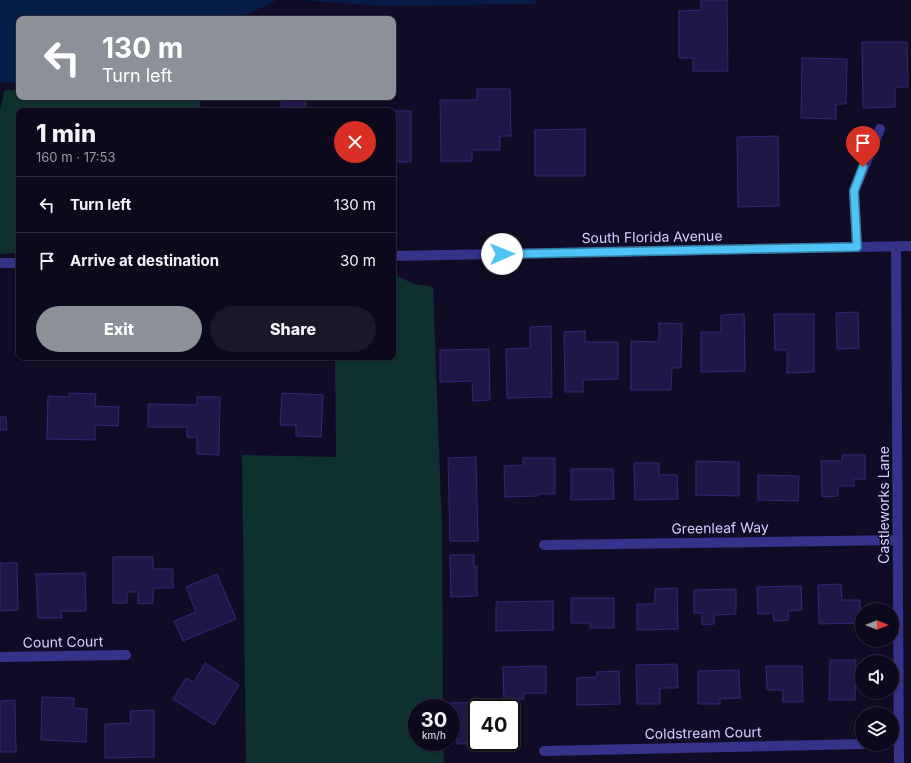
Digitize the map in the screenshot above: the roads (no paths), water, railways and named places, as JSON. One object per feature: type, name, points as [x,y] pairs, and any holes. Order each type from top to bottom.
[{"type":"street","points":[[857,247],[854,191],[880,129]]},
{"type":"street","name":"Castleworks Lane","points":[[896,246],[898,540],[896,707]]},
{"type":"street","name":"South Florida Avenue","points":[[396,256],[911,246]]},
{"type":"street","points":[[0,263],[16,263]]},
{"type":"street","name":"Greenleaf Way","points":[[544,545],[898,540]]},
{"type":"street","name":"Count Court","points":[[0,657],[126,655]]},
{"type":"street","name":"Coldstream Court","points":[[544,750],[855,744]]},
{"type":"street","name":"Castleworks Lane","points":[[897,751],[899,763]]},
{"type":"water","points":[[0,0],[277,0],[244,16],[16,16],[16,82],[0,83]]},
{"type":"water","points":[[301,0],[536,0],[535,4],[383,6]]}]
